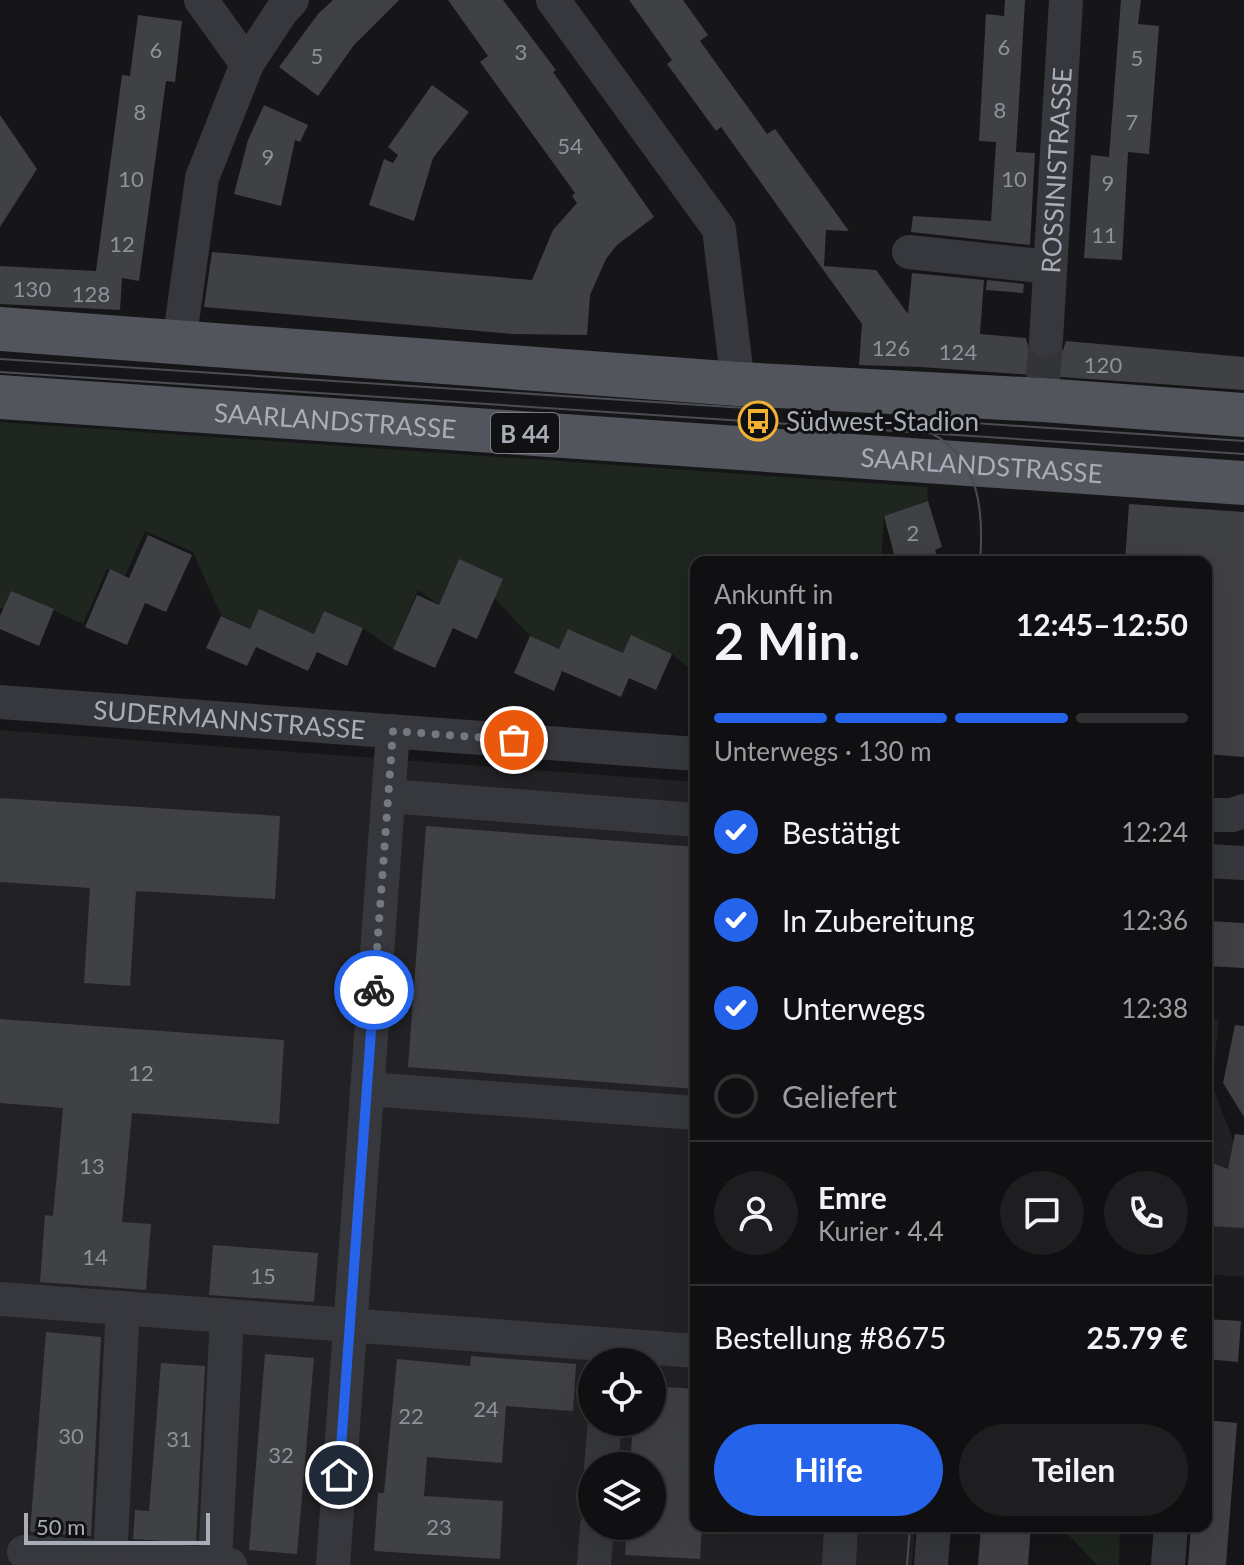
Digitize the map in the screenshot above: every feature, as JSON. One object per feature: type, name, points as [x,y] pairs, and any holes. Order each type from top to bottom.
[{"type":"main road","points":[[0,329],[738,384],[1043,389],[1244,415]]},
{"type":"main road","name":"SAARLANDSTRASSE","points":[[0,397],[1244,483]]},
{"type":"street","points":[[201,0],[247,64]]},
{"type":"street","points":[[179,343],[202,178],[247,64],[292,0]]},
{"type":"street","points":[[553,0],[719,229],[738,384]]},
{"type":"street","name":"ROSSINISTRASSE","points":[[1046,340],[1066,0]]},
{"type":"street","points":[[909,252],[1050,267]]},
{"type":"street","name":"SUDERMANNSTRASSE","points":[[0,702],[690,754]]},
{"type":"street","points":[[333,1565],[393,731]]},
{"type":"street","points":[[389,796],[690,820]]},
{"type":"street","points":[[1212,815],[1232,815],[1244,811]]},
{"type":"street","points":[[1212,861],[1244,863]]},
{"type":"street","points":[[367,1089],[690,1113]]},
{"type":"street","points":[[0,1299],[350,1325],[578,1350]]},
{"type":"street","points":[[110,1558],[123,1308]]},
{"type":"street","points":[[215,1564],[227,1316]]},
{"type":"street","points":[[666,1352],[690,1351]]},
{"type":"street","points":[[839,1565],[841,1532]]},
{"type":"street","points":[[931,1565],[934,1532]]},
{"type":"street","points":[[1168,1565],[1171,1532]]},
{"type":"street","points":[[594,1565],[596,1540]]},
{"type":"street","points":[[24,1552],[230,1565]]},
{"type":"shaded area","points":[[0,422],[927,487],[928,501],[884,516],[881,556],[690,556],[690,669],[672,654],[632,636],[623,653],[569,629],[559,649],[530,636],[459,560],[439,605],[418,590],[393,649],[363,628],[324,611],[314,634],[259,609],[250,629],[221,615],[193,552],[145,531],[125,576],[107,569],[83,624],[11,591],[3,609],[0,608]]},
{"type":"shaded area","points":[[0,730],[690,782],[690,1532],[915,1532],[912,1565],[0,1565]]},
{"type":"shaded area","points":[[1212,1019],[1219,1020],[1212,1085]]},
{"type":"shaded area","points":[[1212,1085],[1240,1158],[1244,1159],[1244,1277],[1212,1274]]},
{"type":"shaded area","points":[[1066,1532],[1120,1532],[1119,1565],[1097,1565]]},
{"type":"building","points":[[333,0],[399,0],[354,45],[318,96],[279,67],[318,14]]},
{"type":"building","points":[[448,0],[503,0],[556,70],[553,72],[654,217],[617,245],[606,259],[590,295],[587,335],[514,334],[204,307],[212,252],[532,280],[553,230],[577,203],[572,196],[575,193],[480,62],[488,56]]},
{"type":"building","points":[[629,0],[683,0],[708,35],[700,41],[767,134],[775,129],[849,231],[826,230],[824,266],[876,270],[908,314],[912,273],[984,280],[980,334],[1026,338],[1029,350],[1044,360],[1056,357],[1066,341],[1244,357],[1244,390],[859,365],[862,324],[721,127],[716,131],[667,64],[672,60]]},
{"type":"building","points":[[1005,0],[1025,0],[1016,152],[1035,153],[1030,245],[911,232],[913,216],[991,221],[996,142],[979,141],[986,14],[1004,16]]},
{"type":"building","points":[[1121,0],[1141,0],[1138,24],[1159,26],[1149,154],[1128,152],[1122,260],[1084,258],[1091,155],[1109,157]]},
{"type":"building","points":[[138,15],[182,21],[175,82],[166,81],[139,281],[122,278],[120,310],[0,304],[0,266],[96,271],[122,75],[130,76]]},
{"type":"building","points":[[432,85],[469,112],[433,158],[414,221],[369,205],[384,159],[393,163],[398,155],[388,147]]},
{"type":"building","points":[[264,105],[308,125],[300,142],[295,140],[281,206],[234,194],[248,140]]},
{"type":"building","points":[[0,115],[37,169],[0,227]]},
{"type":"building","points":[[987,280],[1024,284],[1023,293],[986,290]]},
{"type":"building","points":[[928,501],[942,547],[935,550],[937,556],[894,556],[884,516]]},
{"type":"building","points":[[1129,504],[1244,512],[1244,757],[1212,754],[1212,556],[1125,556]]},
{"type":"building","points":[[148,535],[192,555],[166,612],[145,603],[127,645],[85,627],[110,569],[129,578]]},
{"type":"building","points":[[459,559],[503,579],[477,639],[453,628],[435,668],[393,649],[417,595],[439,605]]},
{"type":"building","points":[[11,591],[54,609],[39,646],[0,629],[0,616]]},
{"type":"building","points":[[259,609],[314,634],[324,611],[363,628],[347,666],[317,652],[308,671],[256,647],[247,666],[206,648],[221,616],[250,629]]},
{"type":"building","points":[[568,629],[623,653],[631,635],[672,654],[656,690],[629,678],[621,697],[562,671],[554,691],[514,673],[530,636],[559,649]]},
{"type":"building","points":[[0,798],[280,816],[275,899],[136,891],[130,986],[84,983],[90,888],[0,882]]},
{"type":"building","points":[[426,826],[690,847],[690,1089],[408,1067]]},
{"type":"building","points":[[1212,921],[1244,923],[1244,968],[1212,966]]},
{"type":"building","points":[[0,1019],[284,1040],[279,1124],[132,1113],[122,1222],[151,1224],[146,1290],[40,1282],[45,1215],[53,1216],[63,1108],[0,1103]]},
{"type":"building","points":[[1235,1025],[1244,1026],[1244,1117],[1223,1083]]},
{"type":"building","points":[[1235,1134],[1244,1135],[1244,1228],[1212,1226],[1212,1163],[1228,1169]]},
{"type":"building","points":[[213,1245],[318,1253],[314,1302],[209,1295]]},
{"type":"building","points":[[1212,1319],[1241,1321],[1238,1362],[1212,1360]]},
{"type":"building","points":[[46,1332],[101,1337],[91,1536],[30,1532]]},
{"type":"building","points":[[265,1354],[314,1358],[297,1554],[249,1550]]},
{"type":"building","points":[[471,1356],[576,1364],[573,1411],[506,1406],[502,1463],[427,1457],[424,1496],[503,1501],[500,1559],[374,1551],[378,1493],[384,1493],[397,1359],[470,1366]]},
{"type":"building","points":[[161,1363],[205,1366],[196,1543],[133,1539],[135,1510],[149,1511]]},
{"type":"building","points":[[666,1387],[690,1389],[690,1532],[702,1532],[700,1559],[625,1555],[626,1540],[666,1540],[666,1452],[631,1452],[632,1436],[666,1436]]},
{"type":"building","points":[[1212,1421],[1237,1423],[1226,1565],[1188,1565],[1191,1532],[1212,1532]]},
{"type":"building","points":[[981,1532],[1031,1532],[1028,1565],[978,1565]]},
{"type":"tunnel","points":[[1043,378],[1046,340]]},
{"type":"tram line","points":[[0,359],[761,409]]},
{"type":"tram line","points":[[0,372],[1244,454]]},
{"type":"tram line","points":[[929,420],[1244,441]]},
{"type":"tram line","points":[[931,433],[960,457],[969,472],[979,506],[980,556]]},
{"type":"tram line","points":[[907,1565],[910,1532]]},
{"type":"way so far","points":[[374,990],[393,731],[514,740]]},
{"type":"place","name":"Südwest-Stadion","points":[[758,421]]},
{"type":"route","points":[[339,1475],[374,990]]}]
